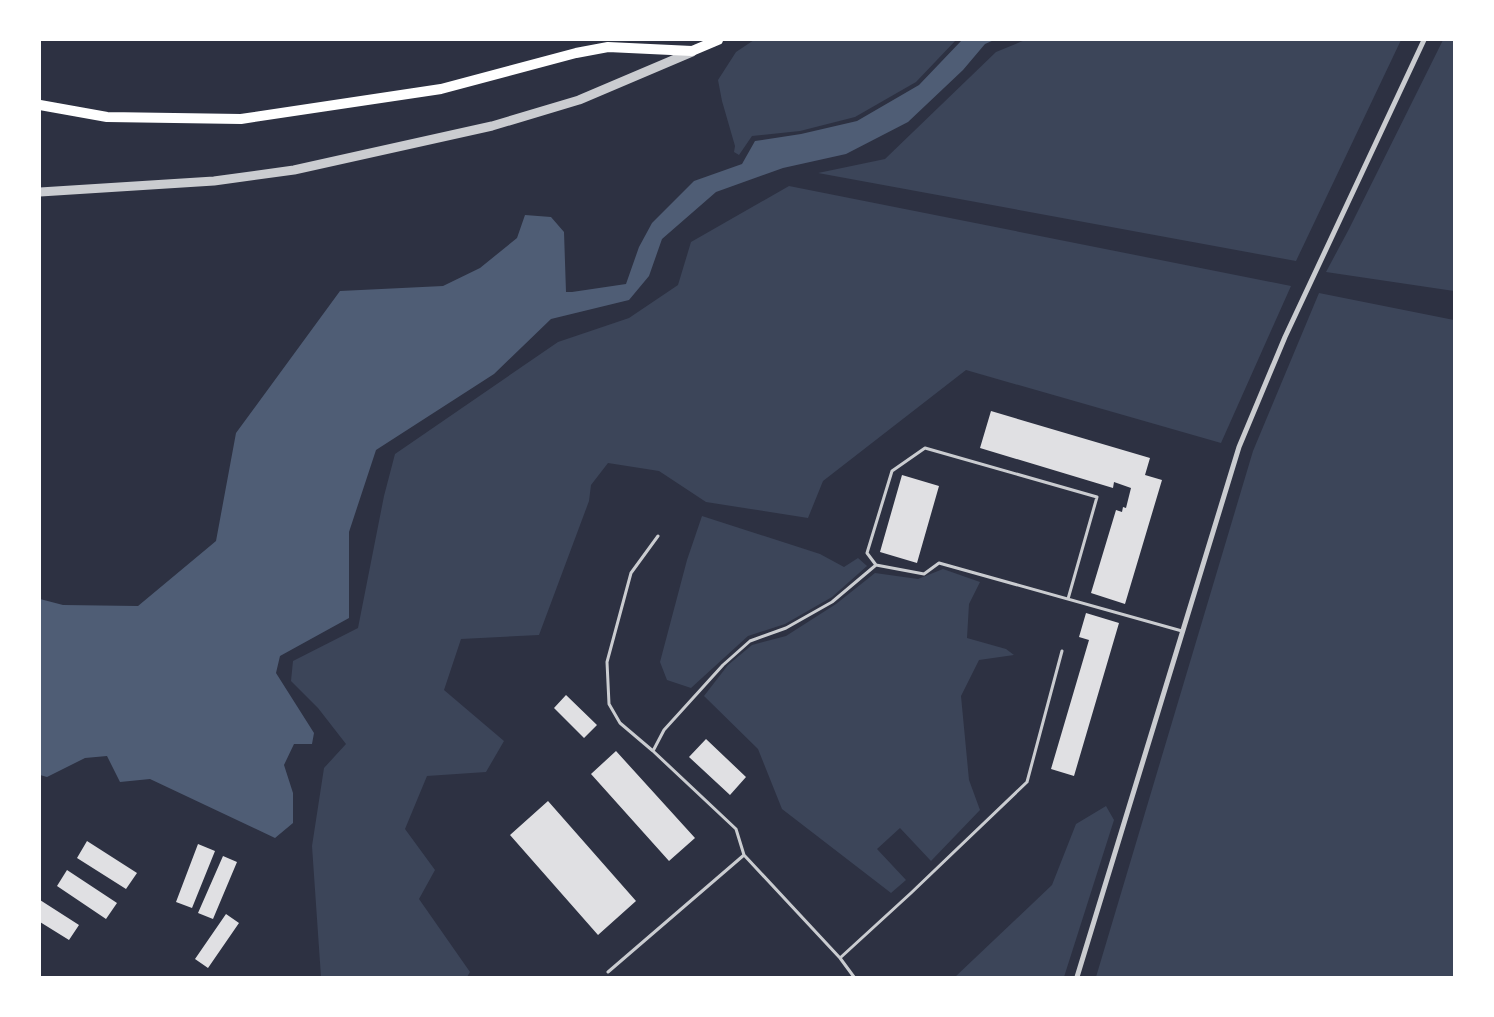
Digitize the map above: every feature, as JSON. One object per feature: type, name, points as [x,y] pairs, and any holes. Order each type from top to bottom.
[{"type":"main road","points":[[40,105],[107,117],[241,119],[441,89],[576,53],[608,47],[692,52],[718,40]]},
{"type":"street","points":[[1077,977],[1239,447],[1285,337],[1424,40]]},
{"type":"street","points":[[40,192],[214,182],[303,168],[492,126],[527,116],[580,100],[692,52]]},
{"type":"lane","points":[[1068,599],[1097,497],[925,448],[892,471],[867,553],[876,565],[924,574],[939,563],[1182,632]]},
{"type":"lane","points":[[658,536],[631,573],[607,662],[609,704],[620,723],[653,751],[736,829],[744,855],[840,958],[854,977]]},
{"type":"lane","points":[[653,751],[664,730],[723,664],[750,641],[786,628],[832,602],[876,565]]},
{"type":"lane","points":[[840,958],[1027,782],[1062,651]]},
{"type":"lane","points":[[608,972],[744,855]]},
{"type":"shaded area","points":[[754,40],[956,40],[916,82],[855,117],[800,131],[752,136],[739,155],[734,152],[735,146],[718,80],[736,52]]},
{"type":"shaded area","points":[[962,40],[994,40],[985,44],[963,70],[908,122],[846,154],[783,168],[716,192],[662,239],[649,276],[629,300],[551,319],[494,374],[376,450],[349,532],[349,618],[280,656],[276,673],[314,733],[312,744],[294,744],[284,765],[293,793],[293,823],[275,838],[150,779],[120,782],[107,756],[85,758],[47,777],[40,775],[40,599],[63,605],[138,606],[216,541],[236,433],[340,291],[443,286],[480,268],[517,238],[525,215],[551,217],[564,232],[566,292],[626,284],[639,247],[652,223],[694,181],[742,164],[755,141],[801,134],[857,121],[919,85]]},
{"type":"shaded area","points":[[1025,40],[1401,40],[1296,261],[818,173],[885,159],[996,52]]},
{"type":"shaded area","points":[[1443,40],[1454,40],[1454,291],[1326,272],[1349,229]]},
{"type":"shaded area","points":[[789,186],[1291,286],[1221,443],[966,370],[823,481],[808,518],[706,502],[659,471],[608,463],[591,485],[589,501],[539,635],[461,639],[444,690],[504,741],[486,772],[427,776],[405,829],[435,870],[419,899],[470,972],[467,977],[321,977],[312,846],[324,768],[346,744],[318,708],[291,681],[293,661],[358,628],[384,496],[395,454],[558,342],[629,318],[678,285],[691,242]]},
{"type":"shaded area","points":[[1319,293],[1454,320],[1454,977],[1096,977],[1253,451]]},
{"type":"shaded area","points":[[702,516],[820,554],[844,567],[858,558],[867,566],[832,597],[785,624],[748,636],[691,688],[667,680],[660,662],[687,560]]},
{"type":"shaded area","points":[[943,569],[980,582],[969,604],[967,638],[1006,649],[1014,655],[979,660],[961,696],[969,780],[980,810],[931,861],[900,828],[877,849],[906,880],[891,893],[782,809],[758,749],[704,696],[728,665],[752,645],[786,636],[836,604],[875,573],[918,579]]},
{"type":"shaded area","points":[[1106,806],[1114,820],[1064,977],[955,977],[1052,885],[1076,824]]},
{"type":"building","points":[[991,411],[1150,458],[1145,475],[1162,480],[1125,604],[1091,593],[1116,510],[1122,512],[1123,507],[1126,508],[1131,488],[1114,482],[1113,488],[980,448]]},
{"type":"building","points":[[902,475],[939,486],[917,563],[880,552]]},
{"type":"building","points":[[1086,613],[1119,623],[1074,776],[1051,769],[1089,640],[1079,637]]},
{"type":"building","points":[[566,695],[597,725],[584,738],[554,708]]},
{"type":"building","points":[[706,739],[746,777],[730,795],[689,757]]},
{"type":"building","points":[[616,751],[695,838],[669,861],[591,774]]},
{"type":"building","points":[[548,801],[636,901],[598,935],[510,835]]},
{"type":"building","points":[[87,841],[137,873],[126,889],[77,858]]},
{"type":"building","points":[[198,844],[215,851],[192,908],[176,902]]},
{"type":"building","points":[[223,856],[237,862],[213,919],[198,913]]},
{"type":"building","points":[[67,870],[117,903],[106,919],[57,886]]},
{"type":"building","points":[[40,900],[79,925],[69,940],[40,922]]},
{"type":"building","points":[[226,914],[239,923],[208,968],[195,959]]}]
